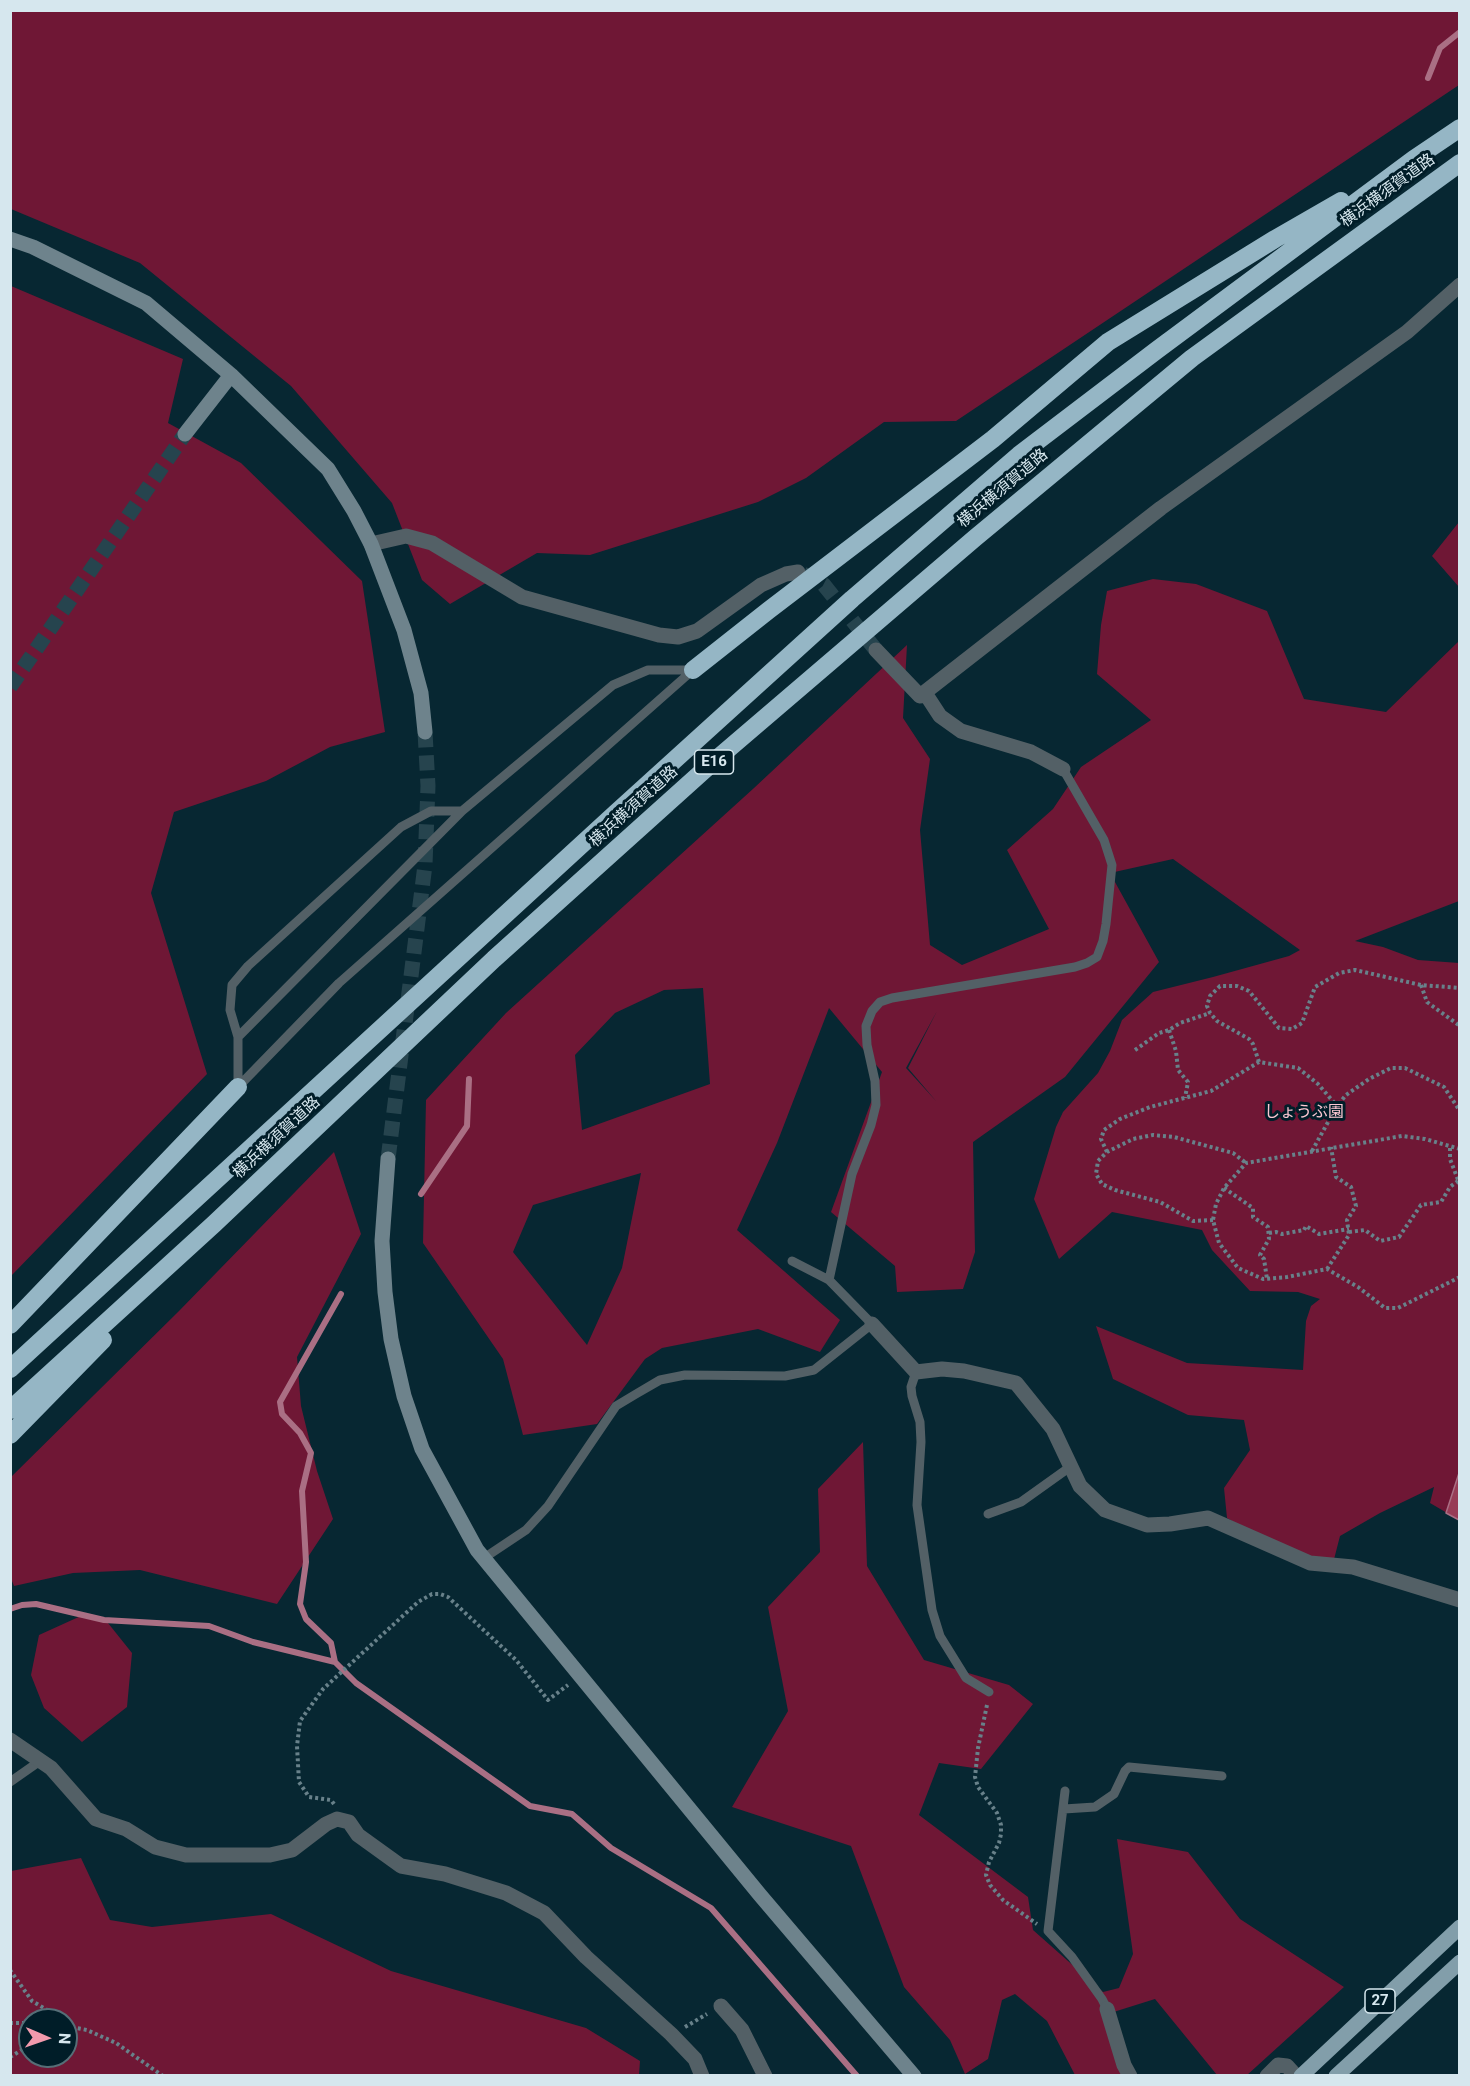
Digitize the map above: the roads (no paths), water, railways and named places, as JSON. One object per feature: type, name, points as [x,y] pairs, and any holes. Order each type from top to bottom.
[{"type":"highway","name":"横浜横須賀道路","points":[[10,1369],[852,599],[1002,470],[1148,357],[1414,159],[1460,128]]},
{"type":"highway","points":[[693,670],[993,439],[1108,342],[1275,239],[1414,159]]},
{"type":"highway","name":"横浜横須賀道路","points":[[10,1410],[214,1224],[512,944],[712,763],[975,538],[1192,358],[1460,163]]},
{"type":"highway","points":[[10,1325],[238,1087]]},
{"type":"highway","points":[[10,1435],[214,1224]]},
{"type":"main road","name":"27","points":[[1301,2076],[1460,1927]]},
{"type":"main road","name":"27","points":[[1336,2076],[1460,1962]]},
{"type":"street","points":[[10,239],[33,247],[146,303],[231,375],[328,469],[371,544],[404,630],[421,693],[425,732]]},
{"type":"street","points":[[876,650],[920,696],[925,693],[1161,508],[1407,332],[1460,285]]},
{"type":"street","points":[[185,434],[231,375]]},
{"type":"street","points":[[371,544],[406,536],[432,543],[522,597],[659,635],[678,637],[697,631],[761,585],[786,574],[798,572]]},
{"type":"street","points":[[925,693],[940,716],[961,731],[1030,752],[1063,769]]},
{"type":"street","points":[[388,1159],[382,1241],[384,1292],[391,1339],[404,1396],[422,1449],[477,1550],[760,1895],[914,2076]]},
{"type":"street","points":[[872,1324],[916,1372],[942,1369],[964,1371],[1016,1383],[1053,1429],[1080,1486],[1105,1510],[1147,1525],[1208,1518],[1310,1563],[1353,1567],[1460,1600]]},
{"type":"street","points":[[10,1740],[51,1768],[96,1819],[126,1829],[155,1847],[186,1855],[270,1856],[292,1850],[326,1824],[337,1819],[349,1822],[358,1835],[401,1866],[445,1874],[506,1893],[544,1913],[586,1957],[671,2034],[695,2059],[702,2076]]},
{"type":"street","points":[[721,2006],[742,2030],[765,2076]]},
{"type":"street","points":[[1107,2008],[1124,2065],[1131,2076]]},
{"type":"street","points":[[1268,2076],[1278,2066],[1287,2066],[1296,2076]]},
{"type":"lane","points":[[238,1037],[462,811],[613,685],[648,670],[693,670]]},
{"type":"lane","points":[[238,1087],[339,983],[693,670]]},
{"type":"lane","points":[[829,1280],[852,1174],[871,1125],[876,1105],[875,1081],[867,1045],[866,1026],[872,1011],[880,1002],[892,998],[1075,967],[1097,957],[1103,942],[1106,924],[1112,865],[1104,840],[1063,769]]},
{"type":"lane","points":[[238,1087],[238,1037],[230,1010],[232,985],[248,966],[401,827],[431,811],[462,811]]},
{"type":"lane","points":[[484,1558],[526,1530],[548,1506],[616,1406],[660,1380],[685,1375],[785,1376],[814,1370],[872,1324],[829,1280],[792,1262]]},
{"type":"lane","points":[[916,1372],[911,1387],[920,1422],[917,1505],[932,1610],[940,1636],[966,1678],[989,1692]]},
{"type":"lane","points":[[988,1514],[1021,1502],[1070,1467]]},
{"type":"lane","points":[[10,1782],[40,1761]]},
{"type":"lane","points":[[1064,1809],[1095,1807],[1114,1794],[1129,1767],[1222,1776]]},
{"type":"lane","points":[[1065,1791],[1048,1931],[1072,1957],[1107,2008]]},
{"type":"waterway","points":[[1428,78],[1440,48],[1460,32]]},
{"type":"waterway","points":[[421,1194],[467,1126],[469,1079]]},
{"type":"waterway","points":[[335,1662],[331,1643],[306,1619],[300,1604],[306,1562],[302,1491],[311,1453],[300,1433],[282,1414],[280,1402],[341,1294]]},
{"type":"waterway","points":[[10,1609],[36,1604],[104,1620],[209,1626],[253,1642],[335,1662],[356,1683],[530,1806],[572,1814],[611,1848],[711,1908],[857,2076]]},
{"type":"tunnel","points":[[10,687],[185,434]]},
{"type":"tunnel","points":[[803,574],[824,585],[876,650]]},
{"type":"tunnel","points":[[388,1159],[425,865],[428,786],[425,732]]},
{"type":"park label","name":"しょうぶ園","points":[[1304,1113]]}]
